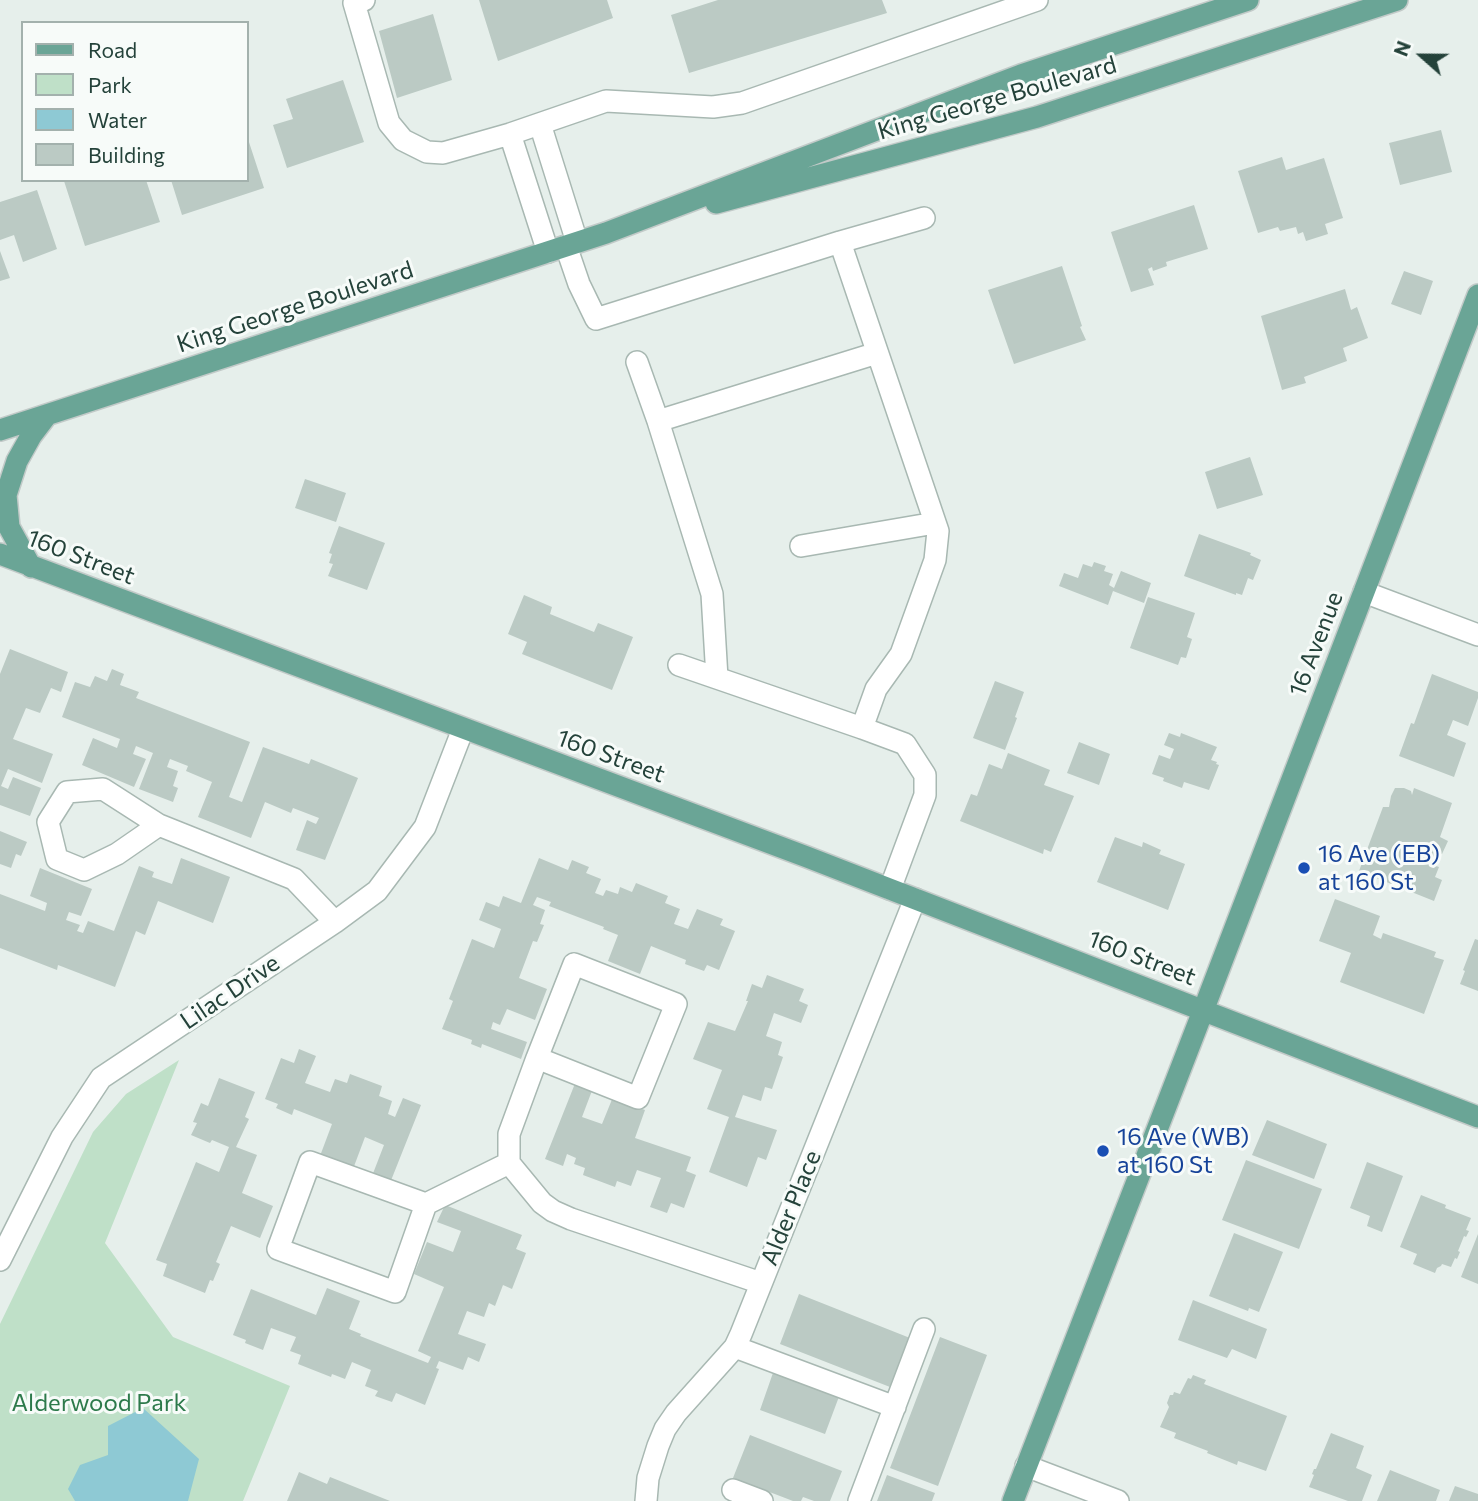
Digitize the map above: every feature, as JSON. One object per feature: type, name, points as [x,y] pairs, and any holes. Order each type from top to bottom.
[{"type":"main road","name":"King George Boulevard","points":[[0,430],[606,233],[1021,75],[1248,0]]},
{"type":"main road","name":"King George Boulevard","points":[[606,233],[1037,117],[1397,0]]},
{"type":"main road","name":"16 Avenue","points":[[1013,1501],[1478,295]]},
{"type":"main road","points":[[32,567],[9,527],[6,495],[17,461],[47,415]]},
{"type":"main road","name":"160 Street","points":[[0,554],[890,889],[1478,1116]]},
{"type":"street","points":[[363,0],[354,3],[389,123],[402,140],[427,152],[443,153],[510,134],[606,101],[713,107],[742,103],[1037,0]]},
{"type":"street","points":[[540,124],[564,247]]},
{"type":"street","points":[[510,134],[596,319],[924,218]]},
{"type":"street","points":[[840,242],[938,531],[935,560],[901,654],[876,689],[862,728]]},
{"type":"street","points":[[658,421],[877,353]]},
{"type":"street","points":[[637,362],[712,594],[717,678]]},
{"type":"street","points":[[801,546],[935,523]]},
{"type":"street","points":[[1364,592],[1478,635]]},
{"type":"street","points":[[679,665],[905,744],[925,775],[925,794],[890,889]]},
{"type":"street","name":"Lilac Drive","points":[[0,1259],[62,1137],[101,1077],[335,922],[377,891],[425,827],[463,729]]},
{"type":"street","points":[[159,825],[117,854],[84,870],[57,859],[48,821],[67,792],[103,789],[159,825],[294,879],[335,922]]},
{"type":"street","name":"Alder Place","points":[[646,1501],[648,1478],[665,1429],[735,1347],[741,1334],[915,899]]},
{"type":"street","points":[[537,1058],[638,1098],[676,1004],[574,964],[537,1058],[509,1134],[509,1163],[542,1203],[553,1211],[761,1283]]},
{"type":"street","points":[[426,1204],[310,1162],[278,1249],[395,1292],[426,1204],[509,1163]]},
{"type":"street","points":[[859,1501],[924,1329]]},
{"type":"street","points":[[735,1347],[895,1407]]},
{"type":"street","points":[[1026,1466],[1118,1501]]},
{"type":"street","points":[[733,1490],[762,1501]]},
{"type":"green space","name":"Alderwood Park","points":[[179,1060],[105,1243],[173,1337],[290,1386],[243,1501],[0,1501],[0,1324],[93,1132],[126,1094]]},
{"type":"water","points":[[143,1408],[199,1459],[188,1501],[75,1501],[68,1489],[80,1465],[108,1455],[108,1426]]},
{"type":"building","points":[[479,0],[607,0],[613,18],[498,61]]},
{"type":"building","points":[[718,0],[882,0],[887,13],[689,73],[671,15]]},
{"type":"building","points":[[433,14],[452,80],[397,98],[379,31]]},
{"type":"building","points":[[343,80],[364,142],[287,168],[273,125],[293,119],[286,99]]},
{"type":"building","points":[[1441,130],[1452,172],[1400,185],[1389,143]]},
{"type":"building","points":[[248,139],[264,188],[182,215],[172,182],[248,182]]},
{"type":"building","points":[[1282,157],[1286,170],[1324,158],[1343,218],[1325,224],[1328,234],[1306,241],[1303,232],[1298,234],[1296,227],[1280,231],[1278,227],[1258,233],[1238,171]]},
{"type":"building","points":[[64,182],[147,182],[160,222],[85,246]]},
{"type":"building","points":[[37,190],[57,249],[23,262],[14,235],[0,240],[0,202]]},
{"type":"building","points":[[1194,205],[1208,249],[1166,262],[1167,266],[1153,271],[1152,267],[1148,269],[1154,285],[1131,292],[1111,232]]},
{"type":"building","points":[[0,251],[10,278],[0,281]]},
{"type":"building","points":[[1062,266],[1086,340],[1014,364],[988,290]]},
{"type":"building","points":[[1404,271],[1433,281],[1421,315],[1391,304]]},
{"type":"building","points":[[1345,289],[1351,310],[1357,307],[1368,338],[1343,348],[1347,361],[1304,377],[1306,383],[1282,390],[1261,316]]},
{"type":"building","points":[[1250,457],[1263,495],[1217,509],[1205,472]]},
{"type":"building","points":[[305,479],[346,493],[336,522],[295,508]]},
{"type":"building","points":[[339,526],[385,543],[367,590],[328,576],[333,564],[329,563],[332,554],[329,553]]},
{"type":"building","points":[[1199,534],[1251,553],[1250,555],[1261,560],[1253,580],[1248,578],[1242,595],[1184,576]]},
{"type":"building","points":[[1094,562],[1106,566],[1104,571],[1113,574],[1109,585],[1114,588],[1121,571],[1151,583],[1144,603],[1113,591],[1108,605],[1059,586],[1064,573],[1078,578],[1083,564],[1092,567]]},
{"type":"building","points":[[524,595],[552,607],[550,614],[594,632],[598,623],[633,637],[612,690],[522,654],[527,642],[508,634]]},
{"type":"building","points":[[1148,597],[1195,613],[1187,637],[1192,639],[1186,658],[1181,657],[1178,665],[1130,648]]},
{"type":"building","points":[[10,649],[68,672],[61,692],[51,688],[40,713],[26,708],[13,739],[53,754],[42,783],[8,769],[1,786],[8,789],[13,777],[41,788],[30,816],[0,805],[0,674]]},
{"type":"building","points":[[112,669],[124,674],[120,685],[139,692],[136,698],[250,742],[229,797],[242,802],[263,747],[309,764],[311,759],[358,778],[325,860],[296,850],[307,820],[316,824],[319,818],[293,808],[291,813],[265,802],[251,838],[198,817],[212,782],[186,771],[188,766],[170,759],[167,767],[178,771],[173,786],[178,788],[173,802],[139,789],[153,753],[136,746],[133,754],[146,759],[134,787],[82,765],[93,738],[117,748],[120,739],[62,717],[75,682],[90,687],[95,676],[107,681]]},
{"type":"building","points":[[1432,674],[1478,692],[1468,726],[1453,720],[1447,735],[1466,743],[1454,777],[1399,756]]},
{"type":"building","points":[[995,681],[1024,692],[1005,750],[973,738]]},
{"type":"building","points":[[1169,733],[1180,737],[1181,733],[1217,747],[1211,760],[1219,765],[1209,790],[1184,782],[1182,788],[1152,774],[1159,755],[1170,759],[1174,749],[1164,745]]},
{"type":"building","points":[[1079,742],[1110,754],[1099,785],[1067,773]]},
{"type":"building","points":[[1008,753],[1050,770],[1044,785],[1074,796],[1051,852],[1044,849],[1043,854],[960,821],[971,794],[977,796],[989,764],[1002,769]]},
{"type":"building","points":[[1395,788],[1404,788],[1411,791],[1412,795],[1414,788],[1452,803],[1440,837],[1448,841],[1442,854],[1438,853],[1433,865],[1439,867],[1435,877],[1442,880],[1434,901],[1359,871],[1383,807],[1389,807]]},
{"type":"building","points":[[0,831],[27,842],[21,856],[16,854],[11,868],[0,864]]},
{"type":"building","points":[[1115,837],[1142,847],[1143,842],[1161,850],[1159,854],[1185,864],[1168,910],[1097,882]]},
{"type":"building","points":[[181,858],[230,877],[213,923],[158,901],[145,935],[136,931],[115,987],[58,965],[57,970],[0,948],[0,894],[45,911],[47,903],[30,896],[40,868],[92,889],[81,916],[69,912],[66,920],[80,925],[77,931],[83,933],[88,921],[114,931],[139,866],[154,872],[152,877],[172,884]]},
{"type":"building","points":[[539,858],[568,870],[572,860],[589,867],[586,873],[601,879],[595,893],[603,896],[606,890],[618,894],[620,887],[632,892],[636,883],[668,896],[665,903],[680,909],[674,924],[688,929],[697,909],[723,919],[720,925],[735,931],[719,970],[707,965],[704,971],[685,964],[686,960],[651,946],[640,974],[608,961],[618,935],[549,906],[551,902],[537,897],[533,905],[545,910],[540,924],[544,925],[537,942],[533,941],[519,978],[547,989],[535,1020],[507,1009],[500,1025],[493,1022],[491,1029],[527,1042],[521,1059],[482,1044],[481,1048],[471,1044],[472,1040],[442,1029],[453,1001],[449,999],[472,939],[494,948],[501,929],[479,920],[486,902],[499,907],[503,896],[521,903]]},
{"type":"building","points":[[1335,899],[1380,916],[1373,935],[1381,939],[1383,933],[1436,952],[1434,957],[1444,960],[1424,1014],[1340,982],[1351,953],[1319,941]]},
{"type":"building","points":[[1475,939],[1478,940],[1478,991],[1460,984]]},
{"type":"building","points":[[767,975],[804,989],[799,1001],[808,1005],[801,1023],[774,1013],[766,1036],[782,1042],[778,1055],[783,1057],[772,1089],[765,1087],[761,1101],[743,1095],[735,1117],[777,1130],[766,1160],[758,1157],[747,1187],[709,1172],[729,1117],[707,1109],[722,1070],[693,1059],[708,1022],[735,1031],[752,984],[762,988]]},
{"type":"building","points":[[299,1049],[316,1056],[305,1083],[330,1092],[335,1079],[347,1083],[350,1074],[382,1086],[379,1096],[392,1101],[388,1114],[395,1117],[403,1098],[421,1105],[390,1183],[372,1176],[384,1145],[365,1137],[353,1169],[320,1156],[332,1124],[294,1109],[292,1115],[276,1108],[278,1104],[265,1099],[281,1058],[294,1063]]},
{"type":"building","points":[[219,1078],[255,1092],[245,1117],[249,1119],[236,1147],[257,1155],[242,1193],[273,1206],[260,1238],[231,1226],[216,1262],[220,1264],[205,1293],[163,1276],[167,1264],[156,1260],[196,1162],[219,1172],[229,1147],[191,1135],[197,1123],[193,1122],[201,1103],[208,1106]]},
{"type":"building","points":[[576,1081],[593,1088],[582,1117],[602,1124],[613,1097],[645,1110],[635,1138],[691,1157],[686,1171],[696,1175],[684,1208],[671,1203],[667,1213],[650,1207],[661,1178],[637,1170],[631,1186],[617,1181],[615,1187],[583,1175],[585,1168],[574,1164],[576,1158],[567,1154],[563,1166],[545,1159]]},
{"type":"building","points":[[1267,1120],[1327,1144],[1314,1179],[1252,1155]]},
{"type":"building","points":[[1246,1160],[1322,1189],[1299,1249],[1222,1220]]},
{"type":"building","points":[[1367,1162],[1403,1176],[1382,1232],[1367,1226],[1370,1216],[1350,1208]]},
{"type":"building","points":[[1421,1195],[1471,1218],[1466,1230],[1469,1231],[1466,1237],[1464,1236],[1457,1259],[1455,1258],[1451,1267],[1442,1264],[1435,1273],[1413,1264],[1417,1254],[1400,1247]]},
{"type":"building","points":[[445,1205],[522,1235],[516,1249],[526,1253],[512,1289],[503,1285],[495,1306],[489,1303],[484,1317],[467,1311],[458,1334],[486,1344],[479,1362],[468,1357],[463,1370],[439,1361],[436,1368],[439,1369],[425,1405],[396,1393],[392,1402],[375,1396],[378,1391],[365,1386],[371,1370],[352,1362],[345,1379],[332,1374],[331,1377],[298,1364],[301,1355],[290,1351],[296,1337],[271,1328],[263,1350],[233,1335],[251,1289],[316,1315],[327,1288],[360,1301],[349,1329],[428,1363],[431,1357],[418,1351],[444,1287],[414,1274],[427,1242],[453,1252],[461,1231],[437,1222]]},
{"type":"building","points":[[1234,1233],[1283,1252],[1259,1312],[1249,1308],[1248,1311],[1209,1296]]},
{"type":"building","points":[[1478,1234],[1478,1284],[1461,1277]]},
{"type":"building","points":[[799,1294],[910,1338],[890,1387],[780,1344]]},
{"type":"building","points":[[1193,1300],[1267,1329],[1256,1359],[1232,1349],[1227,1358],[1178,1340]]},
{"type":"building","points":[[940,1337],[987,1355],[938,1486],[890,1468]]},
{"type":"building","points":[[774,1370],[840,1394],[825,1434],[760,1410]]},
{"type":"building","points":[[1193,1375],[1206,1380],[1204,1384],[1287,1416],[1266,1471],[1238,1461],[1237,1465],[1207,1453],[1208,1451],[1174,1438],[1176,1433],[1160,1427],[1169,1407],[1167,1403],[1170,1395],[1174,1392],[1180,1394],[1188,1378],[1191,1379]]},
{"type":"building","points":[[1331,1433],[1364,1446],[1356,1468],[1372,1475],[1362,1501],[1348,1501],[1309,1487],[1314,1469]]},
{"type":"building","points":[[750,1435],[842,1471],[830,1501],[814,1501],[803,1497],[801,1501],[793,1501],[733,1478]]},
{"type":"building","points":[[1390,1470],[1440,1490],[1436,1501],[1377,1501]]},
{"type":"building","points":[[299,1472],[327,1484],[330,1477],[390,1501],[287,1501]]},
{"type":"building","points":[[887,1475],[935,1493],[932,1501],[877,1501]]},
{"type":"building","points":[[1455,1486],[1478,1494],[1478,1501],[1449,1501]]},
{"type":"place","name":"16 Ave (EB) at 160 St","points":[[1304,868]]},
{"type":"place","name":"16 Ave (WB) at 160 St","points":[[1103,1151]]}]
